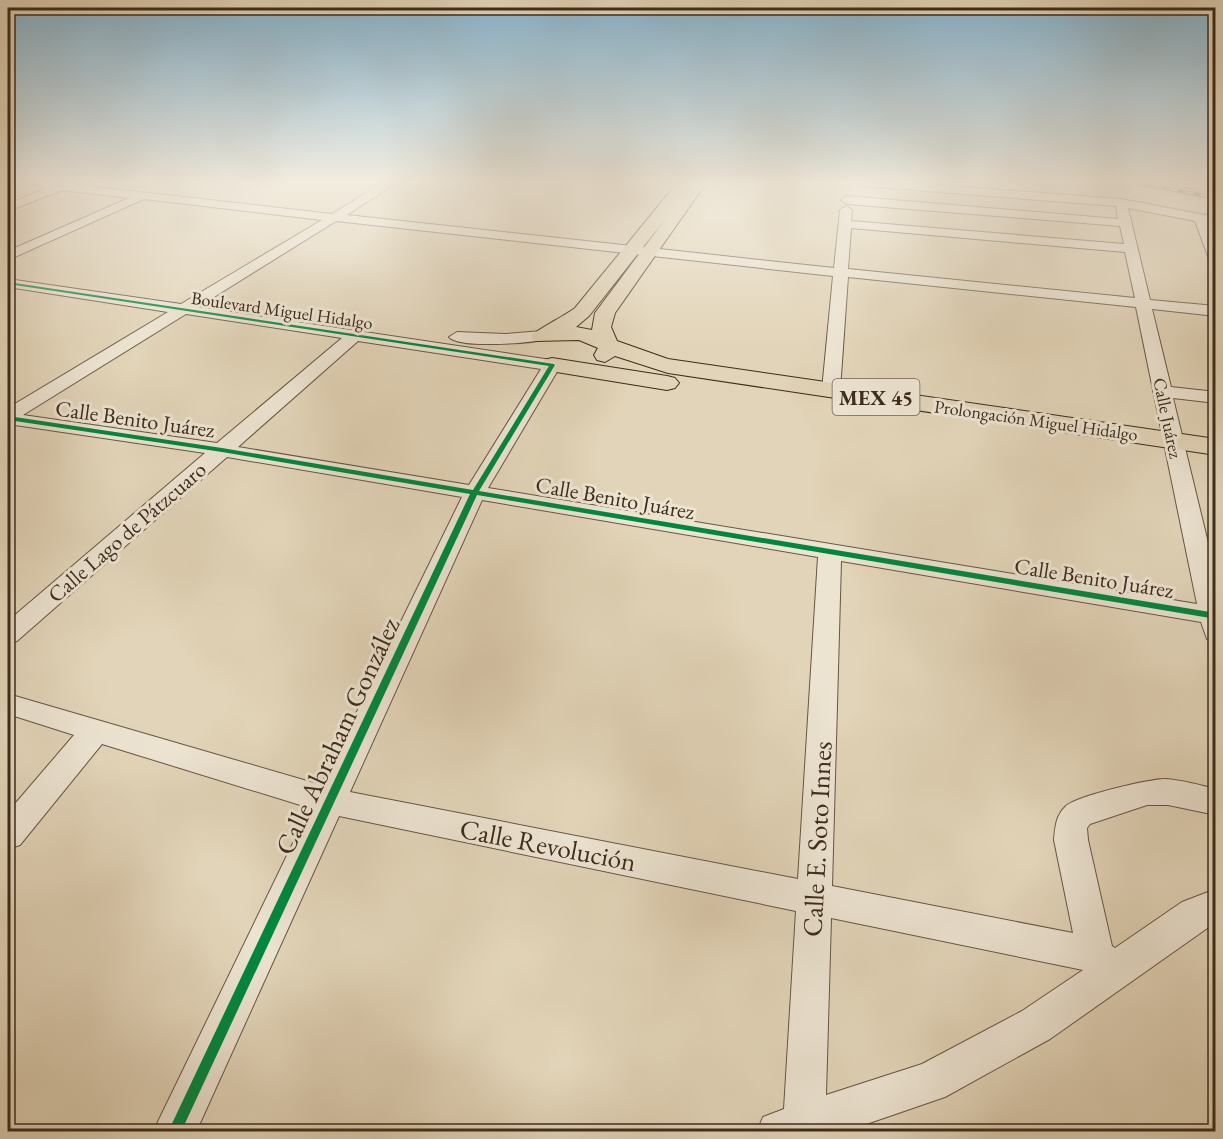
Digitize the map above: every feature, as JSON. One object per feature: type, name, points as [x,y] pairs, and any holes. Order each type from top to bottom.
[{"type":"main road","points":[[552,365],[592,363],[608,353],[609,347],[601,327],[605,313],[650,236]]},
{"type":"main road","points":[[542,336],[566,325],[582,312],[653,236]]},
{"type":"main road","name":"Prolongación Miguel Hidalgo","points":[[542,336],[576,333],[605,341],[632,355],[668,366],[831,390],[1176,450],[1215,466]]},
{"type":"main road","name":"MEX 45","points":[[542,336],[529,346],[529,352],[541,362],[552,365]]},
{"type":"main road","name":"Prolongación Miguel Hidalgo","points":[[552,365],[1176,450],[1215,447]]},
{"type":"street","points":[[8,256],[53,236]]},
{"type":"street","points":[[8,417],[305,236]]},
{"type":"street","points":[[503,236],[1215,311]]},
{"type":"street","points":[[831,390],[844,236]]},
{"type":"street","points":[[984,236],[1131,249]]},
{"type":"street","name":"Calle Juárez","points":[[1128,236],[1214,622]]},
{"type":"street","points":[[1207,236],[1215,259]]},
{"type":"street","name":"Boulevard Miguel Hidalgo","points":[[8,273],[455,336],[506,339],[542,336]]},
{"type":"street","name":"Boulevard Miguel Hidalgo","points":[[8,283],[552,365]]},
{"type":"street","name":"Calle Lago de Pátzcuaro","points":[[8,635],[355,335]]},
{"type":"street","points":[[443,349],[455,336]]},
{"type":"street","name":"Calle Abraham González","points":[[174,1131],[474,493],[552,365]]},
{"type":"street","points":[[1162,391],[1215,398]]},
{"type":"street","name":"Calle Benito Juárez","points":[[8,417],[222,450],[830,553],[1214,622]]},
{"type":"street","name":"Calle E. Soto Innes","points":[[791,1128],[814,898],[830,553]]},
{"type":"street","name":"Calle Revolución","points":[[8,704],[329,801],[814,898],[1103,963]]},
{"type":"street","points":[[8,835],[96,730]]},
{"type":"street","points":[[1103,963],[1071,840],[1071,825],[1078,814],[1157,791],[1215,802]]},
{"type":"street","points":[[791,1128],[930,1082],[1036,1025],[1103,963],[1215,905]]},
{"type":"cycle path","points":[[8,283],[552,365],[474,493],[174,1132]]},
{"type":"cycle path","points":[[8,418],[222,450],[1216,616]]}]
